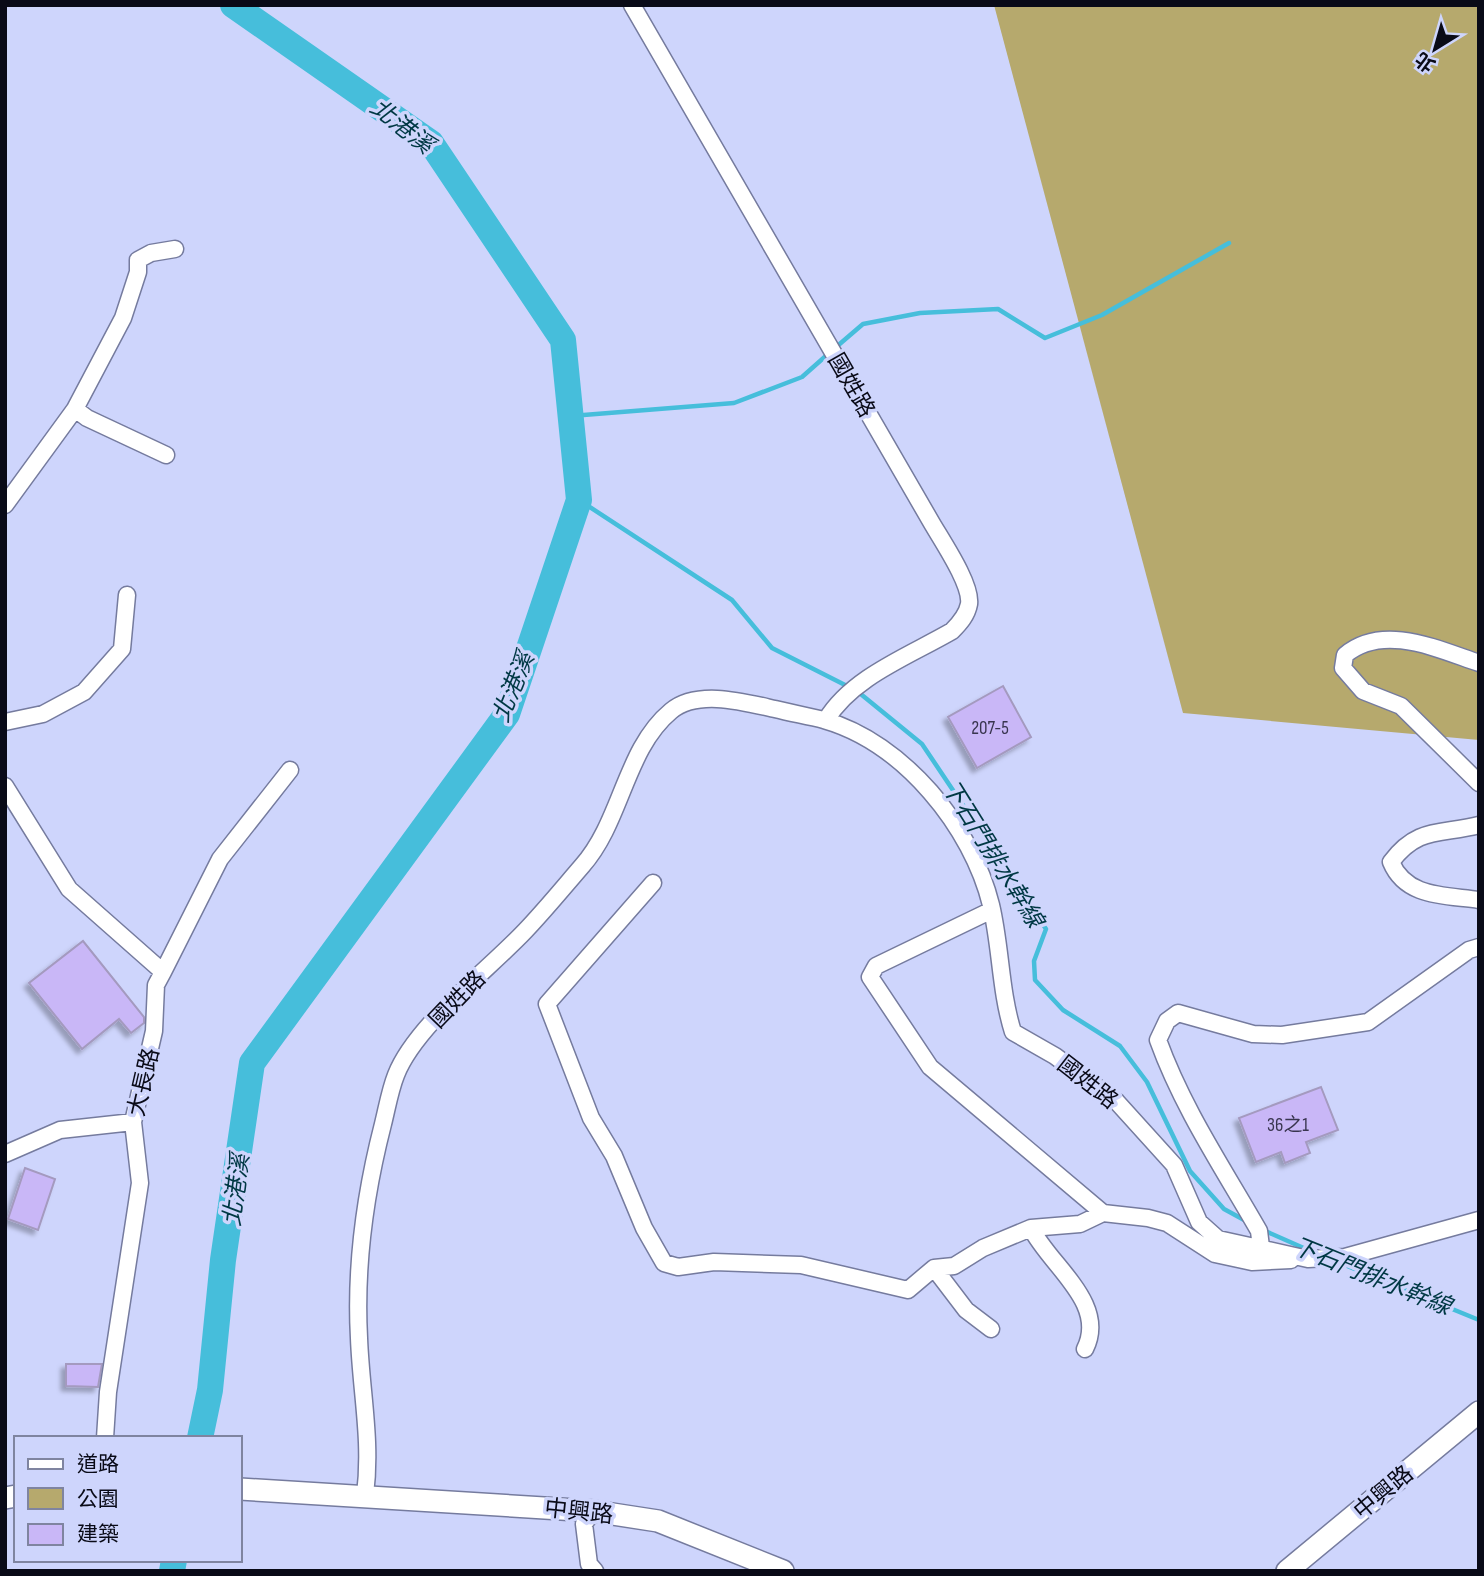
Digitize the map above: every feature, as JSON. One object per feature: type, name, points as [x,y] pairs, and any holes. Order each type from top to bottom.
[{"type":"main road","name":"中興路","points":[[1287,1571],[1479,1412]]},
{"type":"main road","points":[[242,1489],[365,1495]]},
{"type":"main road","name":"中興路","points":[[365,1495],[593,1511],[658,1521],[783,1571]]},
{"type":"street","name":"國姓路","points":[[632,5],[936,531],[962,577],[970,602],[963,620],[952,631],[856,686],[838,701],[826,720]]},
{"type":"street","points":[[5,505],[75,410],[123,318],[138,272],[138,260],[151,253],[175,249]]},
{"type":"street","points":[[75,410],[166,455]]},
{"type":"street","points":[[5,722],[43,714],[84,692],[122,649],[127,595]]},
{"type":"street","points":[[1479,663],[1437,648],[1385,640],[1356,645],[1345,655],[1343,668],[1363,691],[1401,706],[1479,783]]},
{"type":"street","name":"國姓路","points":[[365,1495],[370,1457],[359,1343],[357,1278],[377,1150],[396,1075],[408,1053],[450,1005],[526,929],[593,853],[618,808],[634,765],[655,727],[674,708],[688,701],[717,699],[826,720],[897,759],[938,803],[966,840],[992,910],[1006,1010],[1013,1032],[1055,1055],[1117,1102],[1174,1165],[1203,1230],[1218,1239],[1308,1259],[1345,1257],[1479,1220]]},
{"type":"street","name":"大長路","points":[[105,1436],[108,1392],[140,1183],[133,1122],[154,1031],[156,985],[220,859],[289,770]]},
{"type":"street","points":[[5,786],[69,889],[163,972]]},
{"type":"street","points":[[1479,825],[1456,831],[1434,830],[1400,850],[1391,862],[1404,884],[1417,890],[1479,900]]},
{"type":"street","points":[[653,883],[547,1004],[591,1118],[614,1156],[657,1253],[664,1262],[678,1267],[714,1262],[801,1265],[908,1290],[934,1268],[954,1266],[983,1248],[1031,1228],[1080,1224],[1103,1213]]},
{"type":"street","points":[[992,910],[876,966],[870,977],[930,1067],[1103,1213],[1167,1223],[1215,1254],[1252,1262],[1308,1259]]},
{"type":"street","points":[[1261,1247],[1259,1231],[1191,1118],[1167,1065],[1158,1040],[1167,1021],[1178,1013],[1253,1034],[1282,1035],[1368,1022],[1469,950],[1479,947]]},
{"type":"street","points":[[5,1154],[60,1130],[133,1122]]},
{"type":"street","points":[[1031,1228],[1044,1251],[1070,1281],[1090,1312],[1093,1325],[1085,1349]]},
{"type":"street","points":[[934,1268],[966,1310],[991,1329]]},
{"type":"street","points":[[593,1511],[584,1524],[589,1564],[596,1571]]},
{"type":"green space","points":[[994,5],[1479,5],[1479,740],[1183,713]]},
{"type":"building","points":[[1003,686],[1031,737],[977,768],[948,717]]},
{"type":"building","points":[[83,941],[144,1017],[144,1023],[131,1033],[119,1019],[82,1049],[29,983]]},
{"type":"building","points":[[1321,1087],[1338,1130],[1306,1142],[1310,1153],[1285,1163],[1281,1152],[1256,1162],[1239,1118]]},
{"type":"building","points":[[25,1168],[55,1179],[38,1230],[8,1219]]},
{"type":"building","points":[[66,1364],[102,1364],[98,1387],[66,1386]]},
{"type":"waterway","name":"北港溪","points":[[200,1436],[210,1390],[223,1260],[252,1063],[507,714],[579,500],[563,340],[431,143],[233,5]]},
{"type":"waterway","points":[[835,348],[863,324],[920,313],[998,309],[1045,338],[1102,315],[1229,243]]},
{"type":"waterway","points":[[571,416],[734,403],[802,377],[828,354]]},
{"type":"waterway","name":"下石門排水幹線","points":[[579,500],[732,600],[772,648],[849,687]]},
{"type":"waterway","name":"下石門排水幹線","points":[[857,691],[922,744],[1046,929],[1034,961],[1035,980],[1063,1010],[1120,1046],[1147,1082],[1190,1171],[1224,1209],[1246,1221]]},
{"type":"waterway","name":"下石門排水幹線","points":[[1263,1230],[1315,1253]]},
{"type":"waterway","name":"下石門排水幹線","points":[[1340,1263],[1479,1320]]},
{"type":"waterway","name":"北港溪","points":[[172,1571],[174,1562]]}]
